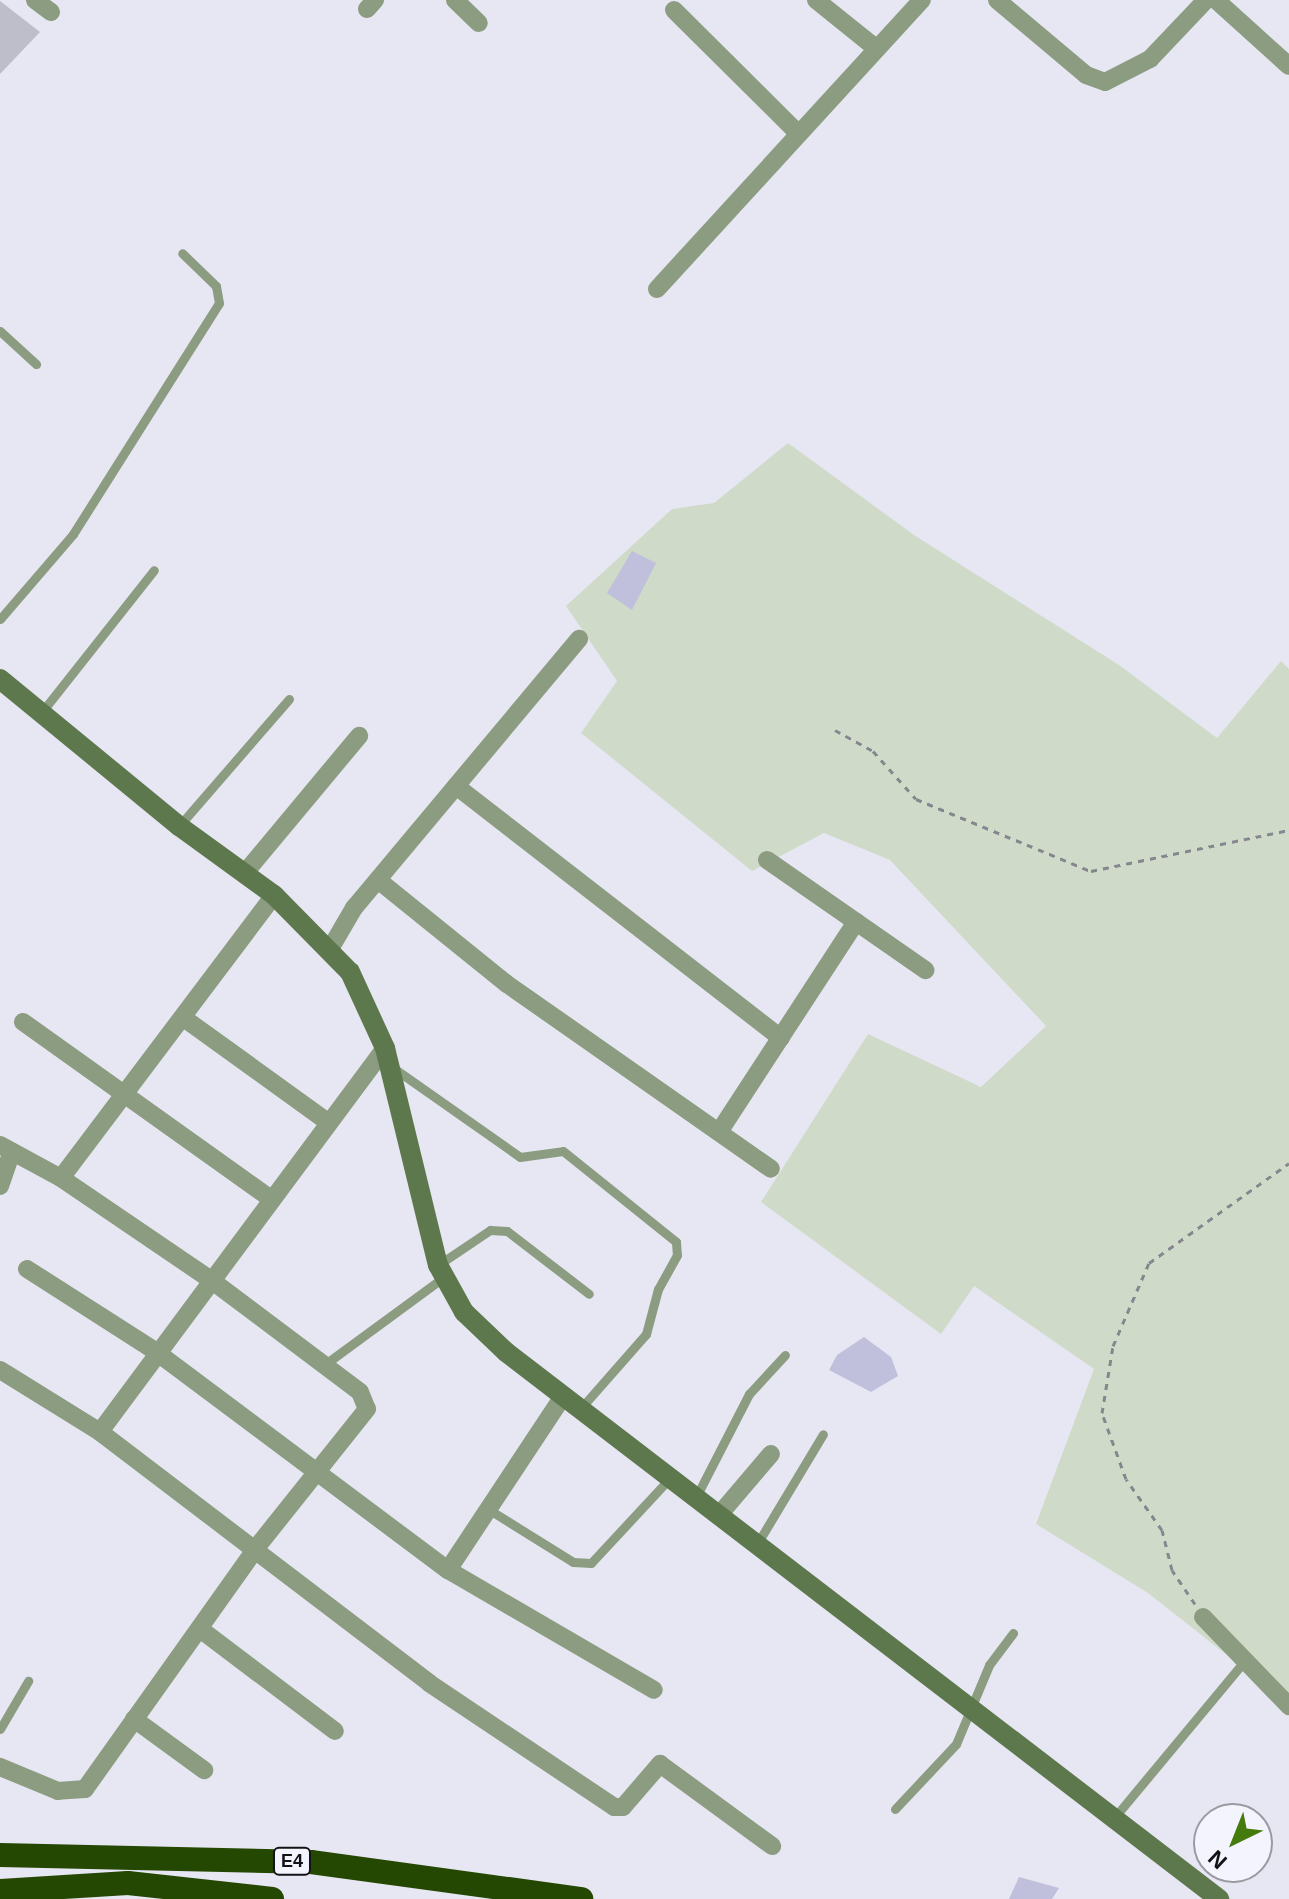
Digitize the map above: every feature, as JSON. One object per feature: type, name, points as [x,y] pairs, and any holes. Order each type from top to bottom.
[{"type":"highway","name":"E4","points":[[0,1855],[311,1862],[581,1899]]},
{"type":"highway","name":"E4","points":[[0,1891],[128,1883],[272,1899]]},
{"type":"street","points":[[35,0],[51,12]]},
{"type":"street","points":[[455,0],[479,23]]},
{"type":"street","points":[[816,0],[877,49]]},
{"type":"street","points":[[657,289],[922,0]]},
{"type":"street","points":[[997,0],[1086,75],[1105,82],[1150,59],[1206,0]]},
{"type":"street","points":[[1216,0],[1289,66]]},
{"type":"street","points":[[674,10],[799,134]]},
{"type":"street","points":[[330,949],[378,880],[579,639]]},
{"type":"street","points":[[0,679],[39,715],[179,826],[274,895],[350,972],[387,1056],[441,1270],[464,1312],[563,1396],[1219,1899]]},
{"type":"street","points":[[244,874],[359,736]]},
{"type":"street","points":[[456,786],[781,1038]]},
{"type":"street","points":[[767,860],[925,970]]},
{"type":"street","points":[[378,880],[507,984],[771,1169]]},
{"type":"street","points":[[61,1178],[185,1019],[274,895]]},
{"type":"street","points":[[719,1132],[856,922]]},
{"type":"street","points":[[185,1019],[328,1122]]},
{"type":"street","points":[[23,1022],[125,1098],[270,1198]]},
{"type":"street","points":[[100,1432],[155,1351],[328,1122],[387,1056]]},
{"type":"street","points":[[0,1186],[6,1148],[61,1178],[211,1280],[360,1392],[367,1409],[257,1547],[85,1789],[75,1794],[0,1767]]},
{"type":"street","points":[[27,1269],[155,1351],[314,1473],[448,1570],[654,1690]]},
{"type":"street","points":[[0,1370],[100,1432],[257,1547],[429,1683],[616,1808],[623,1807],[660,1764],[772,1846]]},
{"type":"street","points":[[448,1570],[486,1507],[563,1396]]},
{"type":"street","points":[[719,1515],[771,1454]]},
{"type":"street","points":[[1203,1617],[1289,1706]]},
{"type":"street","points":[[200,1629],[335,1731]]},
{"type":"street","points":[[134,1719],[204,1770]]},
{"type":"lane","points":[[0,619],[73,534],[219,303],[216,286],[182,253]]},
{"type":"lane","points":[[0,331],[36,364]]},
{"type":"lane","points":[[39,715],[154,570]]},
{"type":"lane","points":[[179,826],[289,699]]},
{"type":"lane","points":[[387,1056],[520,1157],[563,1151],[676,1242],[677,1255],[658,1289],[646,1334],[580,1409]]},
{"type":"lane","points":[[324,1365],[490,1230],[507,1231],[589,1294]]},
{"type":"lane","points":[[696,1498],[749,1394],[785,1355]]},
{"type":"lane","points":[[756,1546],[823,1434]]},
{"type":"lane","points":[[486,1507],[573,1562],[591,1563],[670,1478]]},
{"type":"lane","points":[[895,1809],[956,1744],[968,1706],[1013,1633]]},
{"type":"lane","points":[[1114,1818],[1245,1660]]},
{"type":"lane","points":[[0,1729],[28,1681]]},
{"type":"path","points":[[835,730],[873,751],[916,799],[1091,871],[1289,830]]},
{"type":"path","points":[[1203,1617],[1172,1570],[1162,1530],[1126,1479],[1102,1413],[1113,1346],[1149,1263],[1289,1163]]},
{"type":"green space","points":[[788,443],[914,535],[1119,665],[1217,738],[1281,661],[1289,669],[1289,1704],[1148,1593],[1036,1524],[1094,1369],[974,1286],[941,1334],[761,1202],[868,1034],[981,1087],[1046,1026],[890,860],[824,833],[752,871],[581,733],[617,681],[566,606],[672,509],[714,503]]},
{"type":"water","points":[[632,551],[656,563],[632,610],[607,593]]},
{"type":"water","points":[[864,1337],[891,1357],[898,1376],[871,1392],[829,1370],[837,1355]]},
{"type":"water","points":[[1019,1877],[1059,1888],[1052,1899],[1009,1899]]},
{"type":"building","points":[[0,1],[40,32],[0,74]]}]
